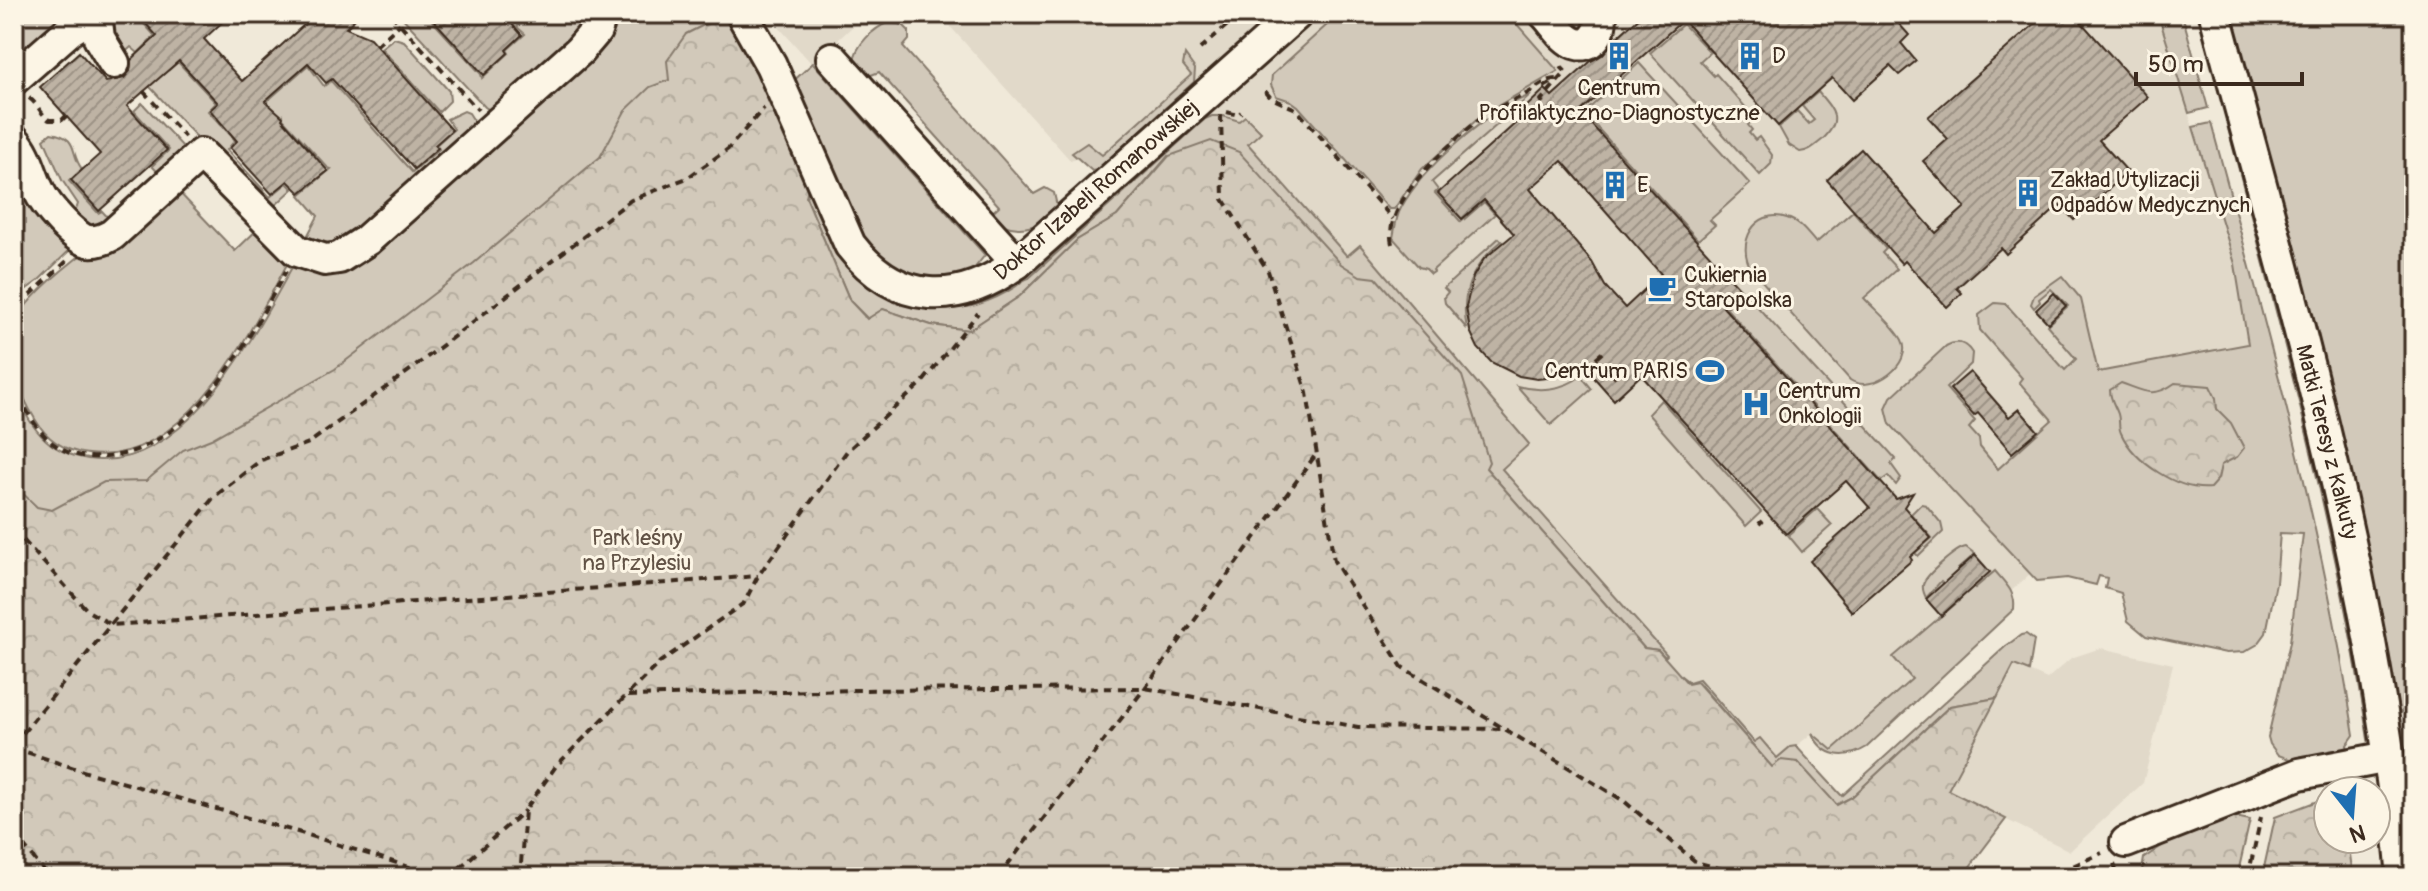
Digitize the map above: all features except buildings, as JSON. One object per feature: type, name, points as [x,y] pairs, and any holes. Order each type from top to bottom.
[{"type":"street","points":[[14,79],[70,30],[96,14],[99,38],[114,63]]},
{"type":"street","points":[[14,140],[26,157],[44,201],[74,233],[88,241],[112,235],[201,154],[297,251],[325,260],[339,258],[354,250],[579,51],[596,31],[602,14]]},
{"type":"street","name":"Doktor Izabeli Romanowskiej","points":[[742,14],[781,88],[850,245],[871,270],[910,290],[936,294],[971,289],[1000,276],[1017,263],[1297,14]]},
{"type":"street","points":[[1545,14],[1570,42],[1578,44],[1596,38],[1601,30],[1600,14]]},
{"type":"street","name":"Matki Teresy z Kalkuty","points":[[2215,14],[2339,484],[2370,635],[2403,877]]},
{"type":"street","points":[[832,58],[1017,263]]},
{"type":"street","points":[[2126,842],[2268,784],[2319,769],[2389,757]]},
{"type":"path","points":[[391,14],[493,127]]},
{"type":"path","points":[[511,24],[522,14]]},
{"type":"path","points":[[1200,49],[1240,14]]},
{"type":"path","points":[[1400,14],[1408,23]]},
{"type":"path","points":[[376,46],[400,24]]},
{"type":"path","points":[[1392,244],[1393,219],[1400,203],[1424,171],[1481,119],[1542,83],[1558,79],[1544,87]]},
{"type":"path","points":[[441,877],[308,835],[86,772],[14,746],[214,497],[261,460],[309,443],[413,368],[631,200],[687,178],[718,157],[781,88]]},
{"type":"path","points":[[143,91],[201,154]]},
{"type":"path","points":[[1265,91],[1271,98],[1296,109],[1393,219]]},
{"type":"path","points":[[1543,103],[1541,100],[1549,93]]},
{"type":"path","points":[[1221,111],[1223,199],[1268,271],[1307,393],[1334,561],[1402,667],[1624,801],[1696,862],[1753,877]]},
{"type":"path","points":[[14,318],[27,298],[88,241]]},
{"type":"path","points":[[14,383],[42,435],[55,446],[93,458],[125,454],[148,446],[177,427],[228,369],[297,251]]},
{"type":"path","points":[[14,303],[27,298]]},
{"type":"path","points":[[449,877],[525,810],[556,766],[660,662],[744,603],[758,576],[847,451],[922,383],[986,305]]},
{"type":"path","points":[[1596,358],[1603,352]]},
{"type":"path","points":[[1613,377],[1620,371]]},
{"type":"path","points":[[998,877],[1145,688],[1317,453]]},
{"type":"path","points":[[14,530],[88,611],[112,625],[758,576]]},
{"type":"path","points":[[626,696],[855,690],[1145,688],[1358,727],[1506,729]]},
{"type":"path","points":[[2248,877],[2268,784]]},
{"type":"path","points":[[520,877],[525,810]]},
{"type":"path","points":[[14,834],[49,877]]},
{"type":"path","points":[[2048,877],[2126,842]]},
{"type":"shaded area","points":[[767,14],[866,14],[812,64]]},
{"type":"shaded area","name":"Centrum Onkologii","points":[[939,14],[2158,14],[2235,264],[2249,345],[2132,586],[2045,560],[1837,752],[1827,749],[1812,733],[1772,767],[1167,154],[1143,126],[1094,169],[1081,154],[1071,161]]},
{"type":"shaded area","points":[[2101,648],[2173,664],[2143,783],[2070,851],[1948,791],[2015,665],[2047,679],[2071,658]]},
{"type":"green space","points":[[17,14],[79,14],[14,70],[14,17]]},
{"type":"green space","points":[[112,14],[135,14],[155,36],[138,53],[131,47],[121,56],[109,23]]},
{"type":"green space","points":[[399,14],[426,14],[482,78],[525,34],[517,27],[530,14],[594,14],[592,21],[491,111]]},
{"type":"green space","points":[[610,14],[727,14],[744,39],[774,108],[731,25],[722,16],[686,34],[709,77],[88,577],[14,491],[14,388],[33,425],[61,451],[88,459],[124,457],[157,444],[187,421],[239,358],[296,260],[314,266]]},
{"type":"green space","points":[[1339,14],[1508,14],[1558,71],[1482,115],[1422,169],[1394,209],[1389,209],[1298,106],[1276,96],[1271,85],[1272,75]]},
{"type":"green space","points":[[2158,14],[2182,14],[2208,108],[2189,113]]},
{"type":"green space","points":[[2228,14],[2414,14],[2414,691],[2406,697],[2409,708],[2395,715]]},
{"type":"green space","name":"Park leśny na Przylesiu","points":[[722,16],[751,60],[809,181],[806,197],[850,301],[867,319],[883,309],[931,325],[969,330],[1020,296],[1077,240],[1117,216],[1169,156],[1211,141],[1239,152],[1341,264],[1360,276],[1376,278],[1462,376],[1489,462],[1486,468],[1644,648],[1658,650],[1688,684],[1697,682],[1772,767],[1781,760],[1798,762],[1837,805],[1852,797],[1950,706],[1997,698],[1948,790],[2006,819],[1962,877],[14,877],[14,485],[37,507],[52,510],[104,482],[146,481],[183,450],[211,439],[335,369],[474,263],[600,157],[625,111],[650,87],[669,80],[667,61],[686,34]]},
{"type":"green space","points":[[889,22],[903,25],[909,31],[909,40],[903,47],[1034,194],[1045,188],[1054,193],[1057,206],[1050,220],[1018,228],[996,221],[989,215],[999,206],[879,72],[866,77],[854,62],[855,56],[866,38]]},
{"type":"green space","points":[[1683,24],[1710,52],[1700,61],[1714,76],[1716,74],[1755,118],[1748,125],[1752,130],[1749,133],[1755,140],[1759,137],[1772,155],[1771,164],[1760,175],[1650,53]]},
{"type":"green space","points":[[394,38],[404,41],[449,91],[450,101],[439,112],[381,48]]},
{"type":"green space","points":[[1185,55],[1195,69],[1194,82],[1097,170],[1092,171],[1072,153],[1087,143],[1102,155],[1108,150],[1191,75],[1183,65]]},
{"type":"green space","points":[[178,62],[216,103],[208,111],[235,140],[227,150],[270,197],[287,183],[293,189],[270,210],[137,73],[167,67],[169,70]]},
{"type":"green space","points":[[813,63],[985,255],[973,270],[964,275],[931,280],[905,274],[866,245],[790,84]]},
{"type":"green space","points":[[1639,63],[1750,184],[1710,220],[1715,225],[1698,240],[1584,113]]},
{"type":"green space","points":[[308,65],[324,86],[331,81],[412,172],[439,149],[436,145],[454,129],[447,119],[464,111],[476,124],[347,247],[302,246],[318,216],[300,195],[331,169],[283,119],[283,115],[280,117],[265,103]]},
{"type":"green space","points":[[1818,92],[1832,110],[1834,121],[1822,140],[1807,151],[1800,152],[1789,145],[1779,127],[1797,111],[1809,124],[1814,120],[1802,106]]},
{"type":"green space","points":[[1531,95],[1432,182],[1438,190],[1435,193],[1461,222],[1484,202],[1495,214],[1434,272],[1431,274],[1419,267],[1393,238],[1399,211],[1411,192],[1458,142],[1496,113]]},
{"type":"green space","points":[[142,103],[185,149],[164,179],[152,166],[169,150],[134,111]]},
{"type":"green space","points":[[1212,116],[1239,121],[1245,116],[1261,132],[1248,144],[1347,256],[1360,245],[1529,444],[1502,469],[1667,655],[1665,657],[1658,650],[1644,648],[1486,468],[1168,156],[1117,216],[1077,240],[1020,296],[969,330],[931,325],[883,309],[868,319],[850,301],[806,197],[809,181],[826,228],[840,255],[866,283],[900,301],[918,306],[957,308],[976,305],[1001,295],[1029,278]]},
{"type":"green space","points":[[2226,121],[2235,133],[2347,577],[2371,734],[2368,739],[2323,505]]},
{"type":"green space","points":[[2211,123],[2272,351],[2326,580],[2354,735],[2347,745],[2348,751],[2292,760],[2278,755],[2268,737],[2290,642],[2303,534],[2280,533],[2276,583],[2266,633],[2258,644],[2244,652],[2226,653],[2146,636],[2128,621],[2121,593],[2105,588],[2107,578],[2099,576],[2096,585],[2067,578],[2037,581],[1890,424],[1886,408],[1891,397],[1946,346],[1964,344],[1972,353],[1971,364],[1946,388],[1975,421],[1969,428],[1998,469],[2052,420],[2019,382],[2022,378],[1980,330],[1979,315],[1995,303],[2006,304],[2065,370],[2076,359],[2047,325],[2068,306],[2051,289],[2034,308],[2031,304],[2034,296],[2062,276],[2081,299],[2098,372],[2248,344],[2235,264],[2193,127]]},
{"type":"green space","points":[[51,133],[70,142],[82,169],[69,181],[98,213],[102,211],[114,224],[98,233],[74,216],[78,204],[62,180],[44,139]]},
{"type":"green space","points":[[14,151],[76,244],[38,281],[14,298]]},
{"type":"green space","points":[[175,188],[235,251],[260,227],[291,257],[235,354],[212,387],[185,416],[156,439],[123,452],[88,454],[71,450],[45,433],[25,400],[15,365],[14,326],[23,310],[60,272]]},
{"type":"green space","points":[[1853,211],[1886,249],[1882,253],[1897,269],[1864,298],[1899,334],[1904,349],[1897,367],[1889,374],[1880,380],[1859,384],[1850,380],[1752,270],[1746,250],[1751,230],[1765,218],[1775,216],[1792,220],[1816,243]]},
{"type":"green space","points":[[1499,238],[1502,241],[1476,269],[1467,291],[1467,329],[1445,303],[1444,297],[1448,292],[1444,288]]},
{"type":"green space","points":[[1744,292],[1896,459],[1891,464],[1901,478],[1896,485],[1888,476],[1881,481],[1726,308]]},
{"type":"green space","points":[[1581,376],[1592,389],[1551,425],[1517,386],[1550,388]]},
{"type":"green space","points":[[2121,383],[2148,392],[2161,391],[2175,383],[2210,386],[2217,409],[2231,423],[2244,448],[2237,457],[2221,465],[2218,479],[2210,488],[2198,488],[2171,480],[2146,464],[2121,433],[2110,390]]},
{"type":"green space","points":[[1661,400],[1761,512],[1746,526],[1648,414]]},
{"type":"green space","points":[[1921,504],[1926,505],[1941,523],[1943,532],[1918,556],[1915,553],[1932,538],[1911,514]]},
{"type":"green space","points":[[1817,509],[1832,525],[1802,552],[1788,535]]},
{"type":"green space","points":[[1966,547],[1975,554],[1958,569],[1975,588],[1995,571],[2012,593],[2014,609],[1867,747],[1843,755],[1822,748],[1812,733],[1832,750],[1912,679],[1893,657],[1959,601],[1941,581],[1926,598],[1923,587],[1935,569]]},
{"type":"green space","points":[[2026,634],[2034,640],[2029,671],[2014,665],[1997,698],[1950,706],[1852,797],[1836,805],[1798,762],[1772,767],[1698,682],[1688,684],[1681,676],[1689,682],[1699,679],[1754,742],[1760,738],[1777,758],[1796,746],[1842,796],[2006,646]]},
{"type":"green space","points":[[2312,803],[2312,855],[2350,855],[2353,877],[2262,877],[2275,817]]},
{"type":"green space","points":[[2230,816],[2250,820],[2237,877],[2141,877],[2144,858],[2184,831]]},
{"type":"place","name":"Centrum Profilaktyczno-Diagnostyczne","points":[[1619,56]]},
{"type":"place","name":"D","points":[[1750,56]]},
{"type":"place","name":"E","points":[[1615,185]]},
{"type":"place","name":"Zakład Utylizacji Odpadów Medycznych","points":[[2028,193]]},
{"type":"place","name":"Cukiernia Staropolska","points":[[1662,288]]},
{"type":"place","name":"Centrum PARIS","points":[[1710,371]]},
{"type":"place","name":"Centrum Onkologii","points":[[1756,404]]}]
